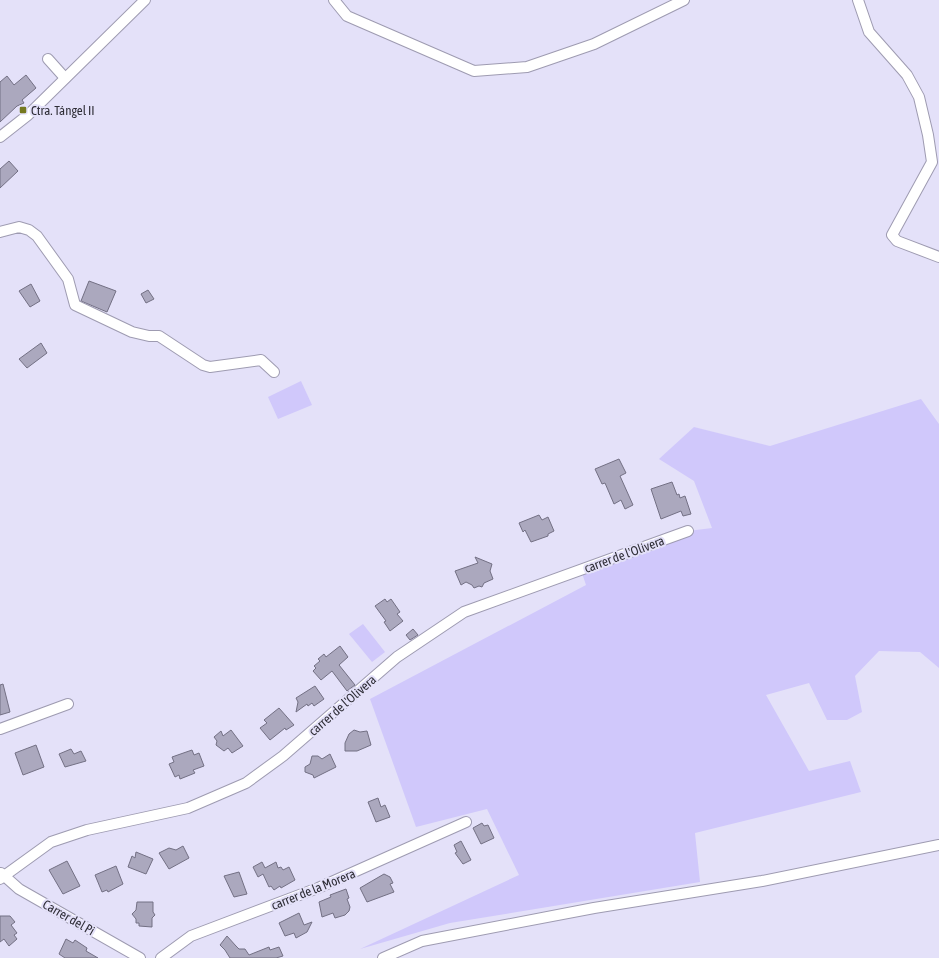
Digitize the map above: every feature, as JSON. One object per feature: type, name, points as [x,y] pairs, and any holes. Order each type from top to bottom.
[{"type":"street","points":[[0,137],[28,115],[145,0]]},
{"type":"street","points":[[334,0],[347,16],[474,71],[527,66],[594,44],[684,0]]},
{"type":"street","points":[[858,0],[869,32],[907,75],[919,97],[932,162],[892,235],[897,241],[939,257]]},
{"type":"street","points":[[48,60],[65,78]]},
{"type":"street","points":[[0,232],[19,227],[29,230],[37,236],[68,279],[75,305],[132,332],[149,336],[159,336],[203,365],[210,367],[261,360],[274,372]]},
{"type":"street","name":"carrer de l'Olivera","points":[[1,876],[51,842],[87,830],[188,808],[246,783],[283,756],[397,657],[464,612],[688,531]]},
{"type":"street","points":[[0,729],[68,704]]},
{"type":"street","name":"carrer de la Morera","points":[[161,958],[191,936],[318,888],[466,822]]},
{"type":"street","points":[[383,958],[422,941],[594,908],[762,881],[939,845]]},
{"type":"street","name":"Carrer del Pi","points":[[1,876],[140,958]]},
{"type":"shaded area","points":[[301,381],[312,405],[278,419],[268,397]]},
{"type":"shaded area","points":[[921,399],[939,424],[939,668],[920,652],[879,651],[855,676],[862,712],[847,720],[827,720],[809,683],[766,695],[809,771],[850,761],[861,792],[695,833],[700,882],[450,923],[360,949],[519,875],[487,809],[416,827],[370,699],[586,585],[581,570],[688,531],[712,528],[694,481],[659,459],[694,427],[770,446]]},
{"type":"shaded area","points":[[363,624],[385,652],[372,662],[349,634]]},
{"type":"building","points":[[26,75],[36,88],[22,100],[24,103],[17,106],[0,122],[0,82],[7,76],[14,85]]},
{"type":"building","points":[[9,161],[18,171],[0,188],[0,169]]},
{"type":"building","points":[[89,281],[116,291],[107,312],[81,301]]},
{"type":"building","points":[[31,284],[40,301],[30,307],[19,291]]},
{"type":"building","points":[[148,290],[154,299],[146,303],[141,294]]},
{"type":"building","points":[[41,343],[47,353],[27,368],[19,359]]},
{"type":"building","points":[[619,459],[626,473],[620,476],[633,505],[625,509],[621,500],[614,504],[605,483],[602,484],[595,469]]},
{"type":"building","points":[[672,482],[677,495],[679,494],[680,498],[685,496],[691,514],[683,516],[681,511],[661,519],[651,489]]},
{"type":"building","points":[[539,515],[542,520],[548,517],[554,531],[548,534],[548,536],[531,542],[525,530],[523,532],[519,523]]},
{"type":"building","points":[[475,557],[492,564],[490,571],[493,579],[484,583],[482,587],[479,586],[474,588],[466,582],[461,585],[455,571],[478,563]]},
{"type":"building","points":[[385,599],[387,602],[391,599],[400,612],[397,614],[403,621],[390,631],[384,622],[386,621],[375,606]]},
{"type":"building","points":[[413,629],[418,635],[410,640],[406,635]]},
{"type":"building","points":[[340,646],[348,657],[339,665],[355,685],[347,691],[332,671],[321,680],[313,671],[316,668],[314,666],[320,661],[318,659],[324,654],[326,657]]},
{"type":"building","points":[[3,684],[10,712],[0,715],[0,685]]},
{"type":"building","points":[[315,686],[324,699],[314,706],[312,703],[308,706],[307,704],[296,712],[298,702],[296,698]]},
{"type":"building","points":[[279,708],[294,725],[286,730],[285,728],[270,740],[260,728],[267,723],[264,720]]},
{"type":"building","points":[[231,730],[243,746],[232,753],[228,748],[224,751],[216,745],[217,741],[214,737],[221,731],[223,736]]},
{"type":"building","points":[[354,730],[360,732],[367,731],[371,745],[357,751],[345,751],[345,743],[349,734]]},
{"type":"building","points":[[36,745],[44,767],[23,775],[15,753]]},
{"type":"building","points":[[71,749],[74,754],[81,751],[86,761],[65,767],[59,754]]},
{"type":"building","points":[[192,750],[194,755],[199,753],[204,766],[193,770],[195,773],[180,779],[179,775],[175,777],[169,764],[174,762],[172,757]]},
{"type":"building","points":[[330,754],[336,767],[314,778],[313,775],[305,772],[305,767],[310,764],[312,756],[318,756],[322,759]]},
{"type":"building","points":[[378,798],[381,807],[385,805],[390,817],[376,822],[368,802]]},
{"type":"building","points":[[482,823],[484,826],[488,825],[494,838],[481,844],[473,828]]},
{"type":"building","points":[[461,841],[471,860],[463,864],[455,853],[457,852],[454,845]]},
{"type":"building","points":[[183,846],[189,858],[169,869],[159,853],[169,848],[176,850]]},
{"type":"building","points":[[136,852],[153,859],[146,874],[128,867],[132,856],[135,858]]},
{"type":"building","points":[[67,861],[80,886],[63,894],[49,870]]},
{"type":"building","points":[[262,862],[265,868],[276,862],[278,868],[281,867],[283,870],[289,867],[295,880],[281,888],[280,886],[274,890],[271,886],[269,887],[263,874],[258,877],[253,867]]},
{"type":"building","points":[[116,866],[123,884],[108,892],[107,890],[102,892],[95,875]]},
{"type":"building","points":[[239,872],[247,894],[234,897],[224,876]]},
{"type":"building","points":[[384,874],[390,877],[393,883],[390,884],[394,892],[367,902],[360,888]]},
{"type":"building","points":[[346,889],[349,898],[347,899],[350,907],[349,911],[345,915],[335,918],[333,913],[322,917],[319,902],[331,897],[330,895]]},
{"type":"building","points":[[137,902],[153,902],[153,912],[155,915],[152,918],[152,927],[139,926],[139,923],[136,923],[136,919],[132,914],[136,910]]},
{"type":"building","points":[[299,913],[304,925],[312,922],[307,932],[296,938],[294,933],[285,936],[279,923]]},
{"type":"building","points":[[0,916],[10,916],[15,922],[11,925],[17,933],[14,935],[17,939],[9,946],[4,939],[0,942]]},
{"type":"building","points":[[227,936],[239,949],[245,949],[249,955],[269,947],[270,950],[279,947],[283,956],[276,958],[230,958],[220,945]]},
{"type":"building","points":[[66,939],[73,943],[75,940],[87,948],[86,951],[98,958],[65,958],[59,954]]},
{"type":"place","name":"Ctra. Tángel II","points":[[23,110]]}]
